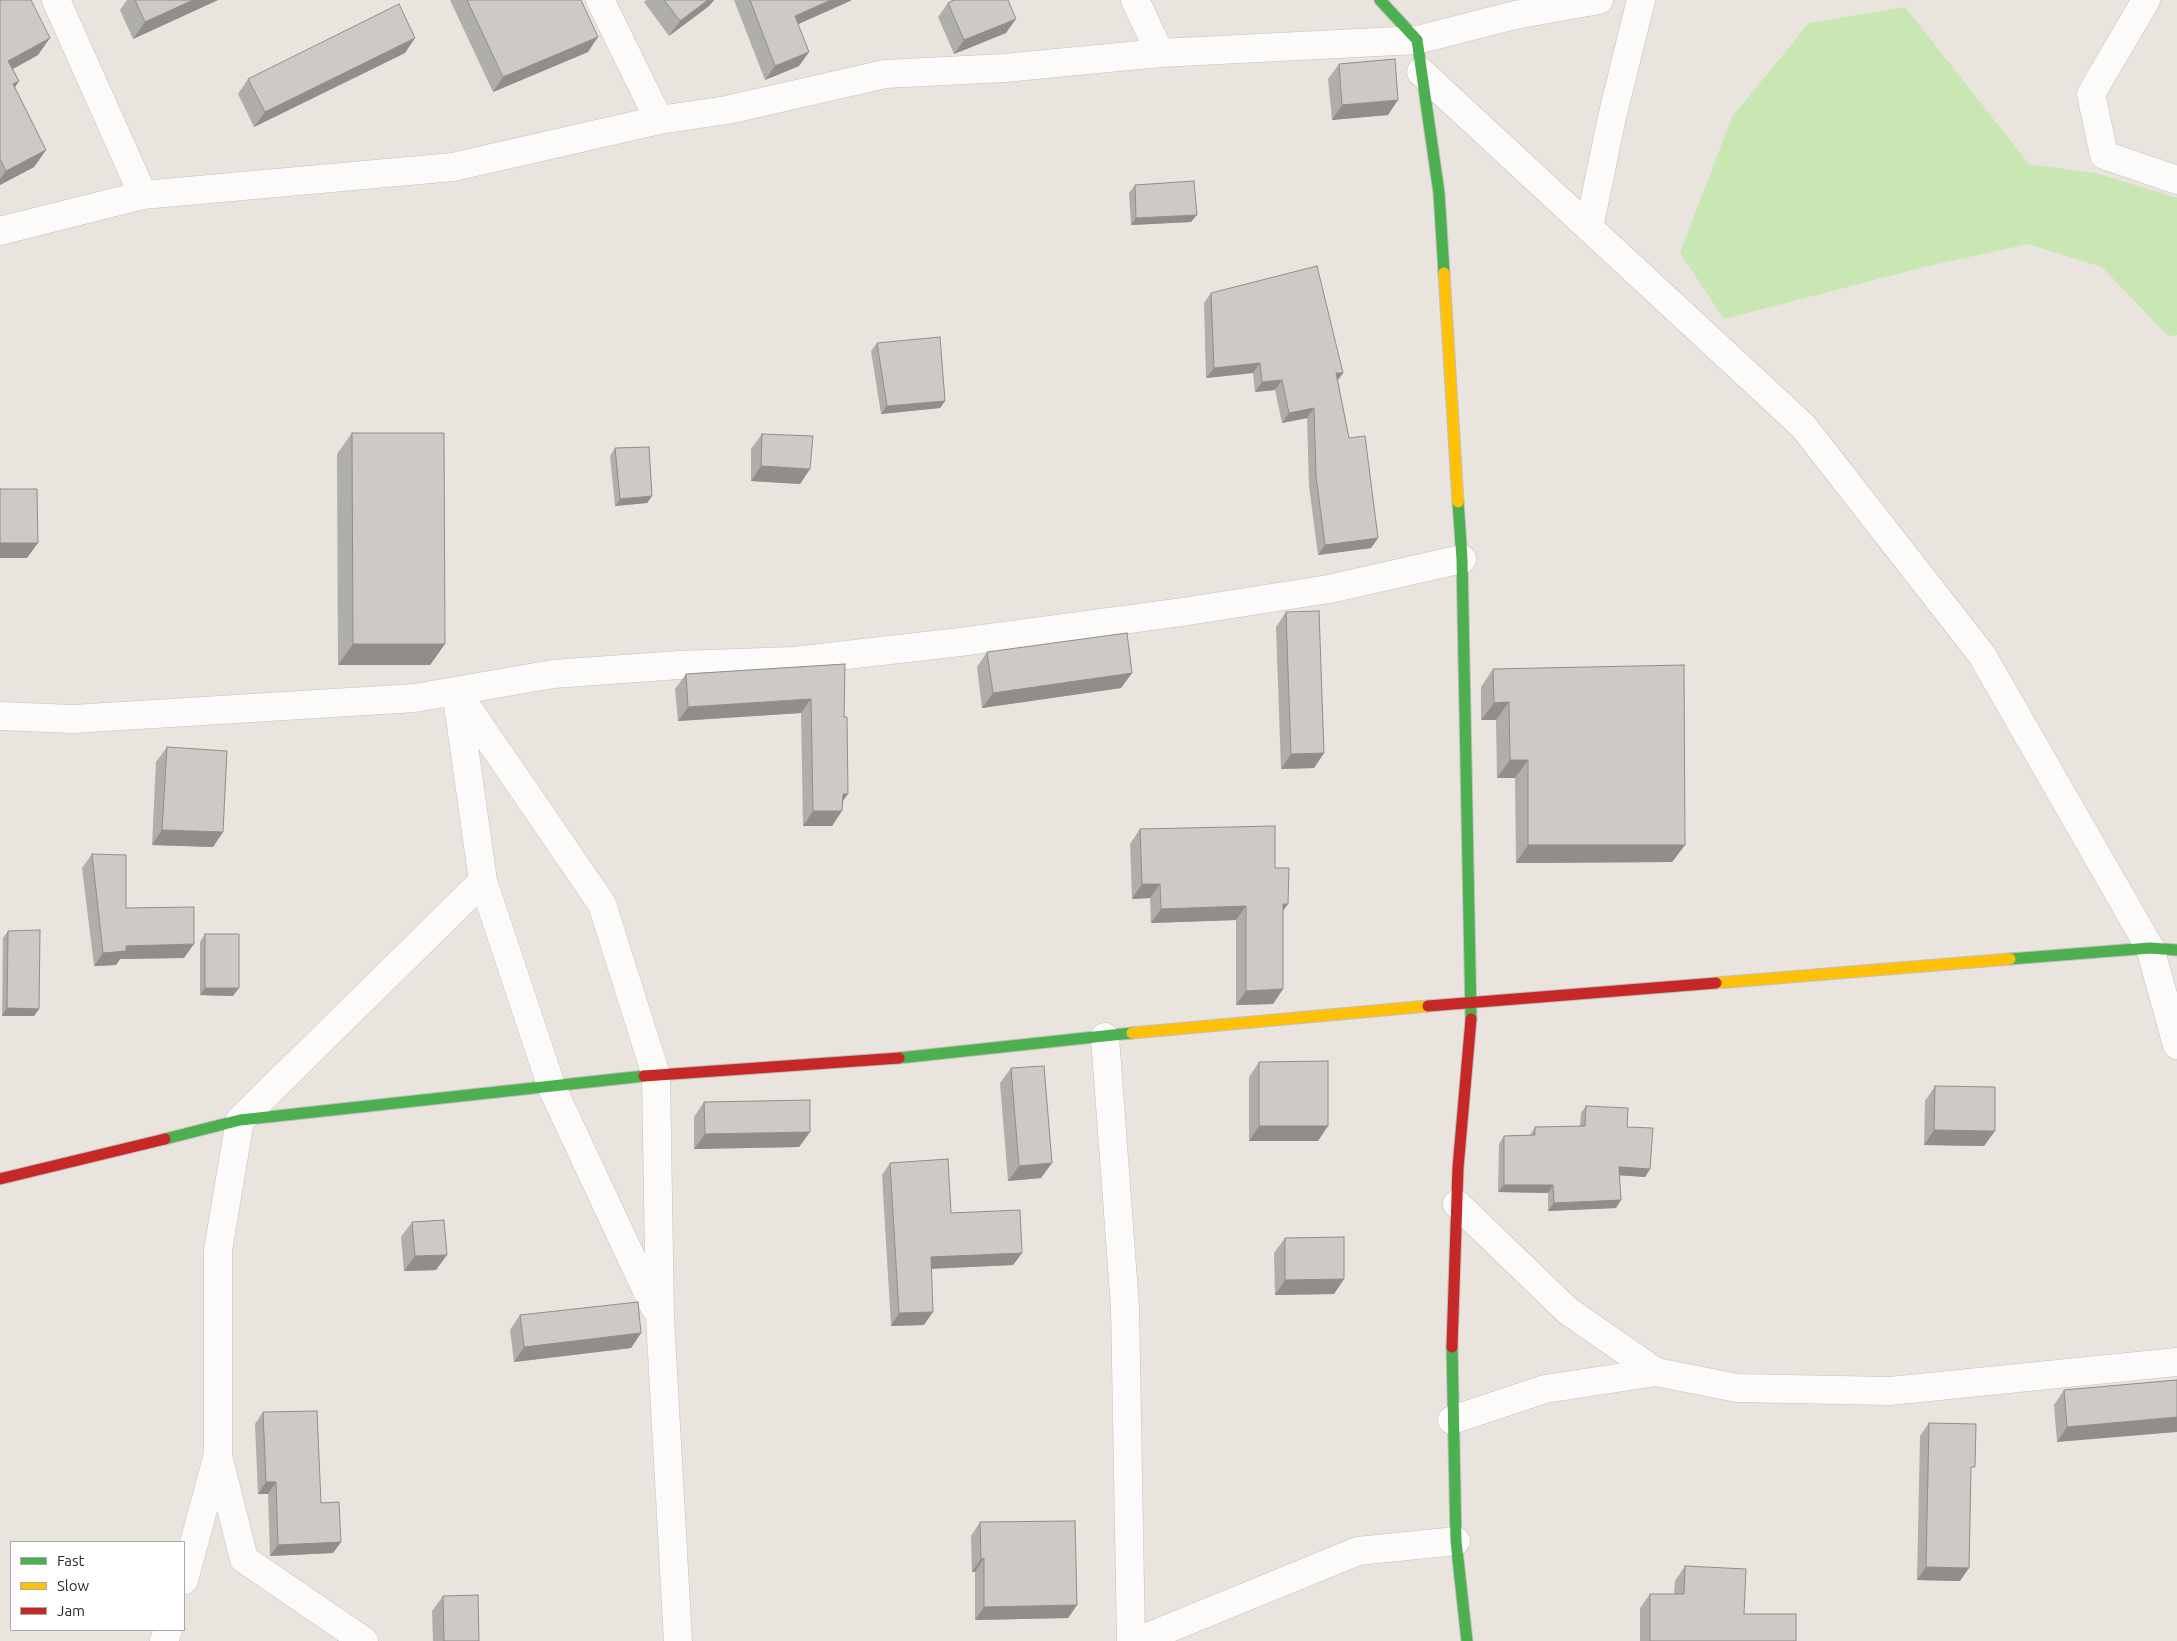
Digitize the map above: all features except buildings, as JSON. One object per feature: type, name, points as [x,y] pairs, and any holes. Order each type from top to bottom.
[{"type":"street","points":[[56,0],[143,196]]},
{"type":"street","points":[[600,0],[660,120]]},
{"type":"street","points":[[1135,0],[1160,53]]},
{"type":"street","points":[[1380,0],[1417,40],[1438,193],[1462,559],[1472,1002],[1457,1204],[1451,1363],[1456,1541],[1468,1641]]},
{"type":"street","points":[[0,231],[143,196],[453,167],[660,120],[727,110],[885,74],[1005,68],[1160,53],[1417,40],[1515,15],[1599,0]]},
{"type":"street","points":[[1589,228],[1612,117],[1641,0]]},
{"type":"street","points":[[2146,0],[2091,94],[2104,155],[2177,180]]},
{"type":"street","points":[[1421,72],[1802,426],[1982,654],[2150,948],[2177,1045]]},
{"type":"street","points":[[0,716],[73,719],[415,698],[553,674],[679,665],[794,661],[960,642],[1329,589],[1462,559]]},
{"type":"street","points":[[456,691],[483,881],[552,1088],[660,1317]]},
{"type":"street","points":[[456,691],[602,904],[656,1075],[660,1317],[678,1641]]},
{"type":"street","points":[[364,1641],[244,1559],[218,1456],[218,1250],[240,1120],[483,881]]},
{"type":"street","points":[[0,1179],[240,1120],[552,1088],[656,1075],[856,1063],[1184,1027],[1472,1002],[2150,948],[2177,950]]},
{"type":"street","points":[[1106,1036],[1125,1307],[1131,1641]]},
{"type":"street","points":[[1457,1204],[1568,1311],[1656,1372]]},
{"type":"street","points":[[1452,1420],[1544,1389],[1656,1372],[1737,1388],[1890,1391],[2177,1362]]},
{"type":"street","points":[[185,1576],[218,1456]]},
{"type":"street","points":[[1138,1641],[1358,1550],[1456,1541]]},
{"type":"green space","points":[[1905,7],[2029,164],[2095,173],[2177,198],[2177,335],[2168,336],[2102,267],[2028,244],[1924,267],[1724,319],[1680,253],[1732,117],[1809,23]]},
{"type":"traffic: fast","points":[[1380,0],[1417,40],[1439,193],[1444,273]]},
{"type":"traffic: fast","points":[[1458,502],[1462,559],[1471,1019]]},
{"type":"traffic: fast","points":[[2010,959],[2150,948],[2177,950]]},
{"type":"traffic: fast","points":[[899,1058],[1132,1033]]},
{"type":"traffic: fast","points":[[165,1139],[240,1120],[644,1076]]},
{"type":"traffic: fast","points":[[1452,1347],[1456,1541],[1467,1641]]},
{"type":"traffic: slow","points":[[1444,273],[1458,502]]},
{"type":"traffic: slow","points":[[1716,983],[2010,959]]},
{"type":"traffic: slow","points":[[1132,1033],[1428,1006]]},
{"type":"traffic: jam","points":[[1428,1006],[1716,983]]},
{"type":"traffic: jam","points":[[1452,1347],[1458,1168],[1471,1019]]},
{"type":"traffic: jam","points":[[644,1076],[899,1058]]},
{"type":"traffic: jam","points":[[0,1179],[165,1139]]}]
